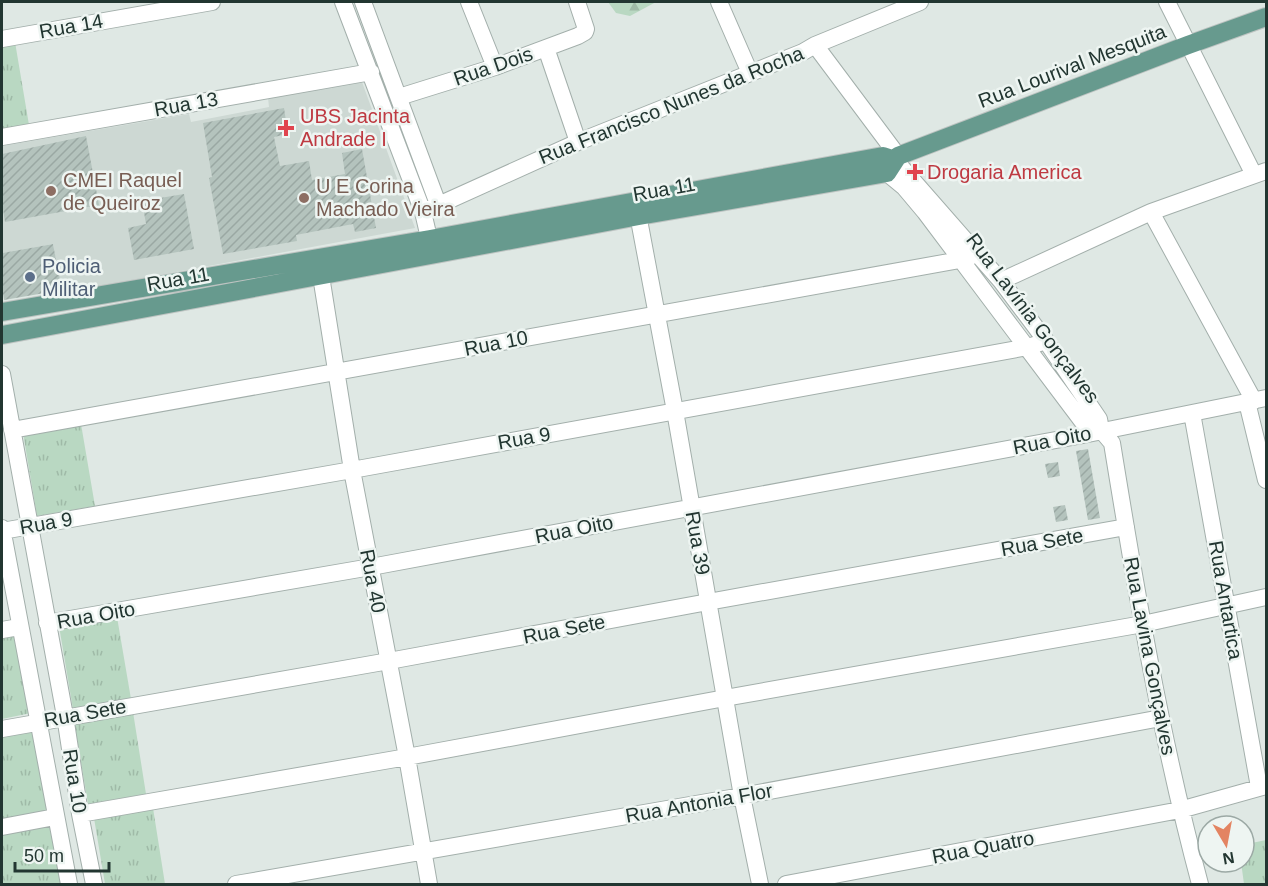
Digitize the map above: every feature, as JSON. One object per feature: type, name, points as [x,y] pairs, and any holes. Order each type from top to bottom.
[{"type":"main road","name":"Rua Lourival Mesquita","points":[[890,161],[1266,17]]},
{"type":"main road","name":"Rua 11","points":[[2,312],[431,247],[890,161]]},
{"type":"main road","name":"Rua 11","points":[[2,334],[321,276],[431,247]]},
{"type":"street","name":"Rua 14","points":[[2,39],[212,2]]},
{"type":"street","points":[[344,2],[371,72],[430,208]]},
{"type":"street","points":[[363,2],[399,97],[430,208],[431,247]]},
{"type":"street","points":[[470,2],[495,67]]},
{"type":"street","name":"Rua Dois","points":[[399,97],[495,67],[585,32],[585,22],[577,2]]},
{"type":"street","points":[[719,2],[750,73]]},
{"type":"street","name":"Rua Francisco Nunes da Rocha","points":[[430,208],[578,142],[803,52],[920,2]]},
{"type":"street","points":[[1001,281],[1151,213],[1260,173],[1188,45],[1167,2]]},
{"type":"street","name":"Rua Lavínia Gonçalves","points":[[815,45],[890,161],[904,187],[1028,346],[1085,425],[1101,430],[1099,419],[1046,341],[1001,281],[890,161]]},
{"type":"street","points":[[546,48],[578,142]]},
{"type":"street","name":"Rua 13","points":[[2,137],[371,72]]},
{"type":"street","name":"Rua 39","points":[[637,209],[760,885]]},
{"type":"street","points":[[1151,213],[1256,400],[1266,480]]},
{"type":"street","name":"Rua 10","points":[[12,430],[338,373],[656,312],[960,260],[978,254]]},
{"type":"street","name":"Rua 40","points":[[321,276],[352,470],[429,885]]},
{"type":"street","name":"Rua 9","points":[[2,530],[352,470],[1046,341]]},
{"type":"street","name":"Rua 10","points":[[2,374],[94,885]]},
{"type":"street","name":"Rua Oito","points":[[47,623],[371,567],[1256,400]]},
{"type":"street","name":"Rua Antartica","points":[[1192,413],[1227,607],[1263,786]]},
{"type":"street","name":"Rua Lavina Gonçalves","points":[[1101,430],[1112,443],[1161,718],[1180,810],[1200,885]]},
{"type":"street","name":"Rua Sete","points":[[2,729],[65,716],[389,662],[1126,527]]},
{"type":"street","name":"Rua 10","points":[[2,530],[69,885]]},
{"type":"street","points":[[80,814],[1143,624],[1266,597]]},
{"type":"street","points":[[2,630],[19,627]]},
{"type":"street","name":"Rua Antonia Flor","points":[[236,885],[742,796],[1161,718]]},
{"type":"street","name":"Rua Quatro","points":[[786,885],[1180,810],[1263,786]]},
{"type":"street","points":[[2,827],[55,817]]},
{"type":"shaded area","points":[[362,82],[415,228],[62,293],[53,244],[2,253],[2,146],[189,114],[191,122],[269,107],[268,98]]},
{"type":"green space","points":[[608,2],[656,2],[630,16],[616,13]]},
{"type":"green space","points":[[15,42],[29,125],[2,129],[2,44]]},
{"type":"green space","points":[[81,424],[95,506],[37,516],[23,433]]},
{"type":"green space","points":[[117,617],[131,699],[73,709],[59,626]]},
{"type":"green space","points":[[17,632],[31,713],[2,719],[2,634]]},
{"type":"green space","points":[[133,712],[146,794],[88,804],[74,721]]},
{"type":"green space","points":[[34,729],[47,811],[2,819],[2,734]]},
{"type":"green space","points":[[153,808],[165,884],[105,884],[94,818]]},
{"type":"green space","points":[[51,822],[61,884],[2,884],[2,830]]},
{"type":"green space","points":[[1266,840],[1266,884],[1244,884],[1243,874],[1256,874],[1256,842]]},
{"type":"building","name":"U E Corina Machado Vieira","points":[[284,108],[288,134],[274,137],[280,166],[309,161],[312,180],[345,174],[342,153],[362,149],[376,228],[355,232],[353,224],[296,235],[297,241],[223,254],[209,178],[212,177],[203,123]]},
{"type":"building","name":"CMEI Raquel de Queiroz","points":[[86,136],[99,205],[5,222],[2,203],[2,154]]},
{"type":"building","points":[[184,194],[194,249],[134,260],[128,228],[146,224],[142,201]]},
{"type":"building","name":"Policia Militar","points":[[53,244],[62,290],[4,300],[2,253]]},
{"type":"building","points":[[1088,449],[1100,518],[1088,520],[1076,451]]},
{"type":"building","points":[[1058,462],[1060,476],[1048,478],[1045,464]]},
{"type":"building","points":[[1065,505],[1068,520],[1056,522],[1053,507]]},
{"type":"place","name":"UBS Jacinta Andrade I","points":[[286,128]]},
{"type":"place","name":"Drogaria America","points":[[915,172]]},
{"type":"place","name":"CMEI Raquel de Queiroz","points":[[51,191]]},
{"type":"place","name":"U E Corina Machado Vieira","points":[[304,198]]},
{"type":"place","name":"Policia Militar","points":[[30,277]]}]
